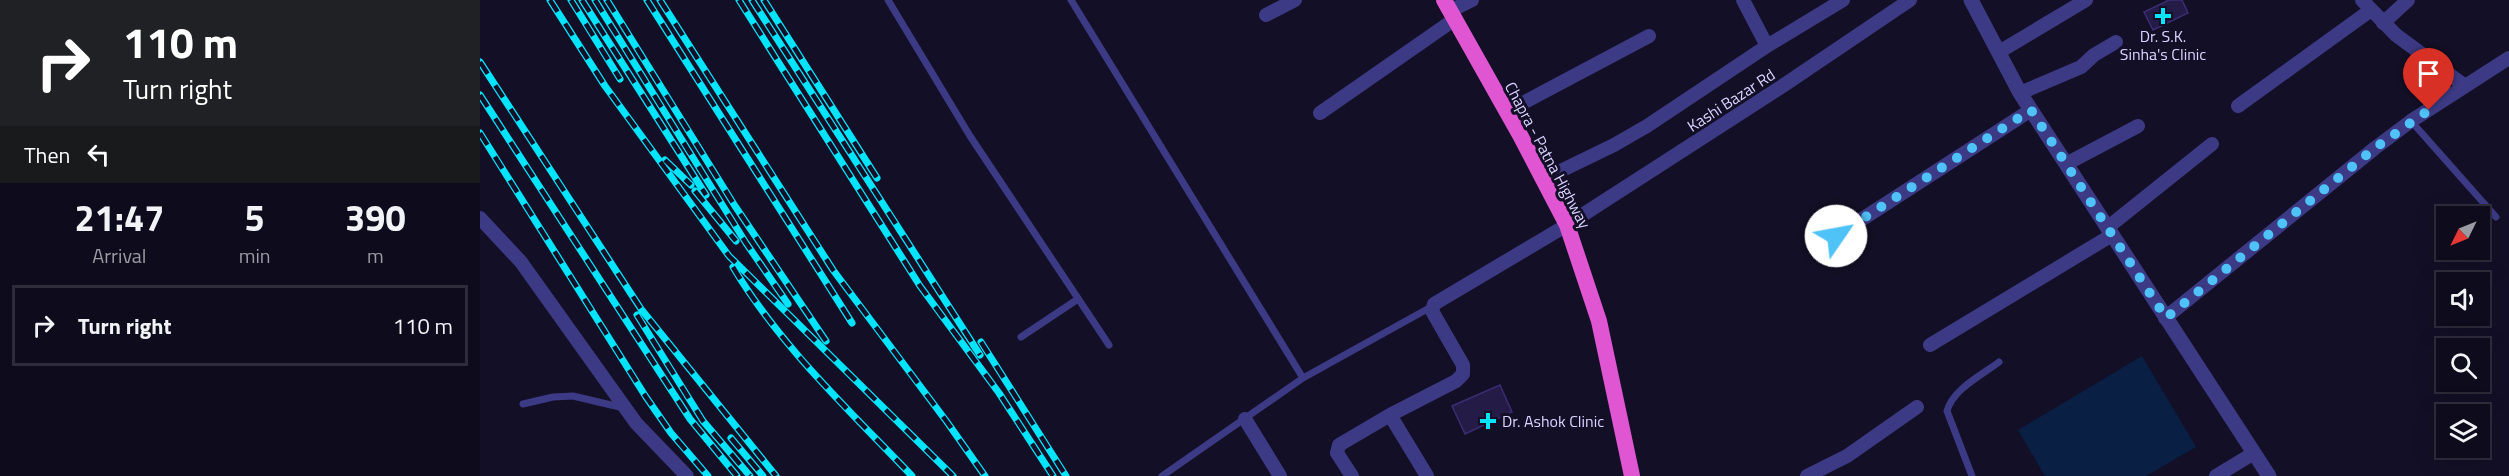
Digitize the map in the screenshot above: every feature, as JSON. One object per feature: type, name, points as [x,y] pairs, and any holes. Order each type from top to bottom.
[{"type":"highway","name":"Chapra - Patna Highway","points":[[1449,10],[1544,178],[1567,225],[1599,321],[1632,476]]},
{"type":"street","points":[[1266,15],[1295,0]]},
{"type":"street","points":[[1320,113],[1449,10],[1472,0]]},
{"type":"street","points":[[1743,0],[1767,46]]},
{"type":"street","points":[[1544,178],[1614,145],[1647,126],[1767,46],[1843,0]]},
{"type":"street","name":"Kashi Bazar Rd","points":[[1433,306],[1443,297],[1567,225],[1784,86],[1910,0]]},
{"type":"street","points":[[1971,0],[2020,93],[2269,476]]},
{"type":"street","points":[[1999,52],[2086,0]]},
{"type":"street","points":[[2383,23],[2408,0]]},
{"type":"street","points":[[2238,106],[2367,5],[2383,23],[2415,50],[2465,86]]},
{"type":"street","points":[[1506,112],[1649,36]]},
{"type":"street","points":[[2020,93],[2081,67],[2094,54],[2116,42]]},
{"type":"street","points":[[2166,318],[2411,121],[2509,58]]},
{"type":"street","points":[[1836,236],[2031,110]]},
{"type":"street","points":[[2066,164],[2138,126]]},
{"type":"street","points":[[1930,345],[2110,232],[2212,144]]},
{"type":"street","points":[[480,218],[520,262],[626,409],[687,476]]},
{"type":"street","points":[[1352,476],[1337,453],[1338,446],[1390,414],[1456,381],[1463,374],[1463,365],[1434,315],[1433,306]]},
{"type":"street","points":[[1807,476],[1847,456],[1917,407]]},
{"type":"street","points":[[1390,414],[1427,476]]},
{"type":"street","points":[[1245,418],[1280,476]]},
{"type":"street","points":[[2216,476],[2254,453]]},
{"type":"lane","points":[[888,0],[970,136],[1109,345]]},
{"type":"lane","points":[[1071,0],[1303,378]]},
{"type":"lane","points":[[2411,121],[2496,217]]},
{"type":"lane","points":[[1021,337],[1078,299]]},
{"type":"lane","points":[[1162,476],[1303,378],[1433,306]]},
{"type":"lane","points":[[1972,476],[1947,411],[1958,392],[1999,362]]},
{"type":"lane","points":[[523,404],[573,396],[626,409]]},
{"type":"water","points":[[2142,356],[2196,447],[2146,476],[2045,476],[2018,430]]},
{"type":"building","points":[[2169,0],[2182,0],[2188,13],[2153,30],[2144,12]]},
{"type":"building","points":[[1500,385],[1512,412],[1465,434],[1452,406]]},
{"type":"railway","points":[[550,0],[605,86],[729,256],[953,476]]},
{"type":"railway","points":[[571,0],[620,79]]},
{"type":"railway","points":[[582,0],[706,195]]},
{"type":"railway","points":[[595,0],[746,243],[788,304]]},
{"type":"railway","points":[[607,0],[735,206],[826,341]]},
{"type":"railway","points":[[647,0],[852,323]]},
{"type":"railway","points":[[660,0],[833,270],[985,476]]},
{"type":"railway","points":[[739,0],[920,286],[999,393],[1053,476]]},
{"type":"railway","points":[[752,0],[980,355]]},
{"type":"railway","points":[[764,0],[877,178]]},
{"type":"railway","points":[[480,62],[641,309],[776,476]]},
{"type":"railway","points":[[480,95],[690,419],[737,476]]},
{"type":"railway","points":[[480,133],[646,397],[671,433],[708,476]]},
{"type":"railway","points":[[665,160],[691,185]]},
{"type":"railway","points":[[695,191],[736,241]]},
{"type":"railway","points":[[733,267],[772,324],[816,376],[912,476]]},
{"type":"railway","points":[[637,315],[703,421],[750,476]]},
{"type":"railway","points":[[981,342],[1066,476]]},
{"type":"railway","points":[[731,438],[763,476]]},
{"type":"place","name":"Dr. S.K. Sinha's Clinic","points":[[2163,16]]},
{"type":"place","name":"Dr. Ashok Clinic","points":[[1488,421]]},
{"type":"route","points":[[1836,236],[2031,110],[2166,318],[2375,148],[2429,110]]}]
